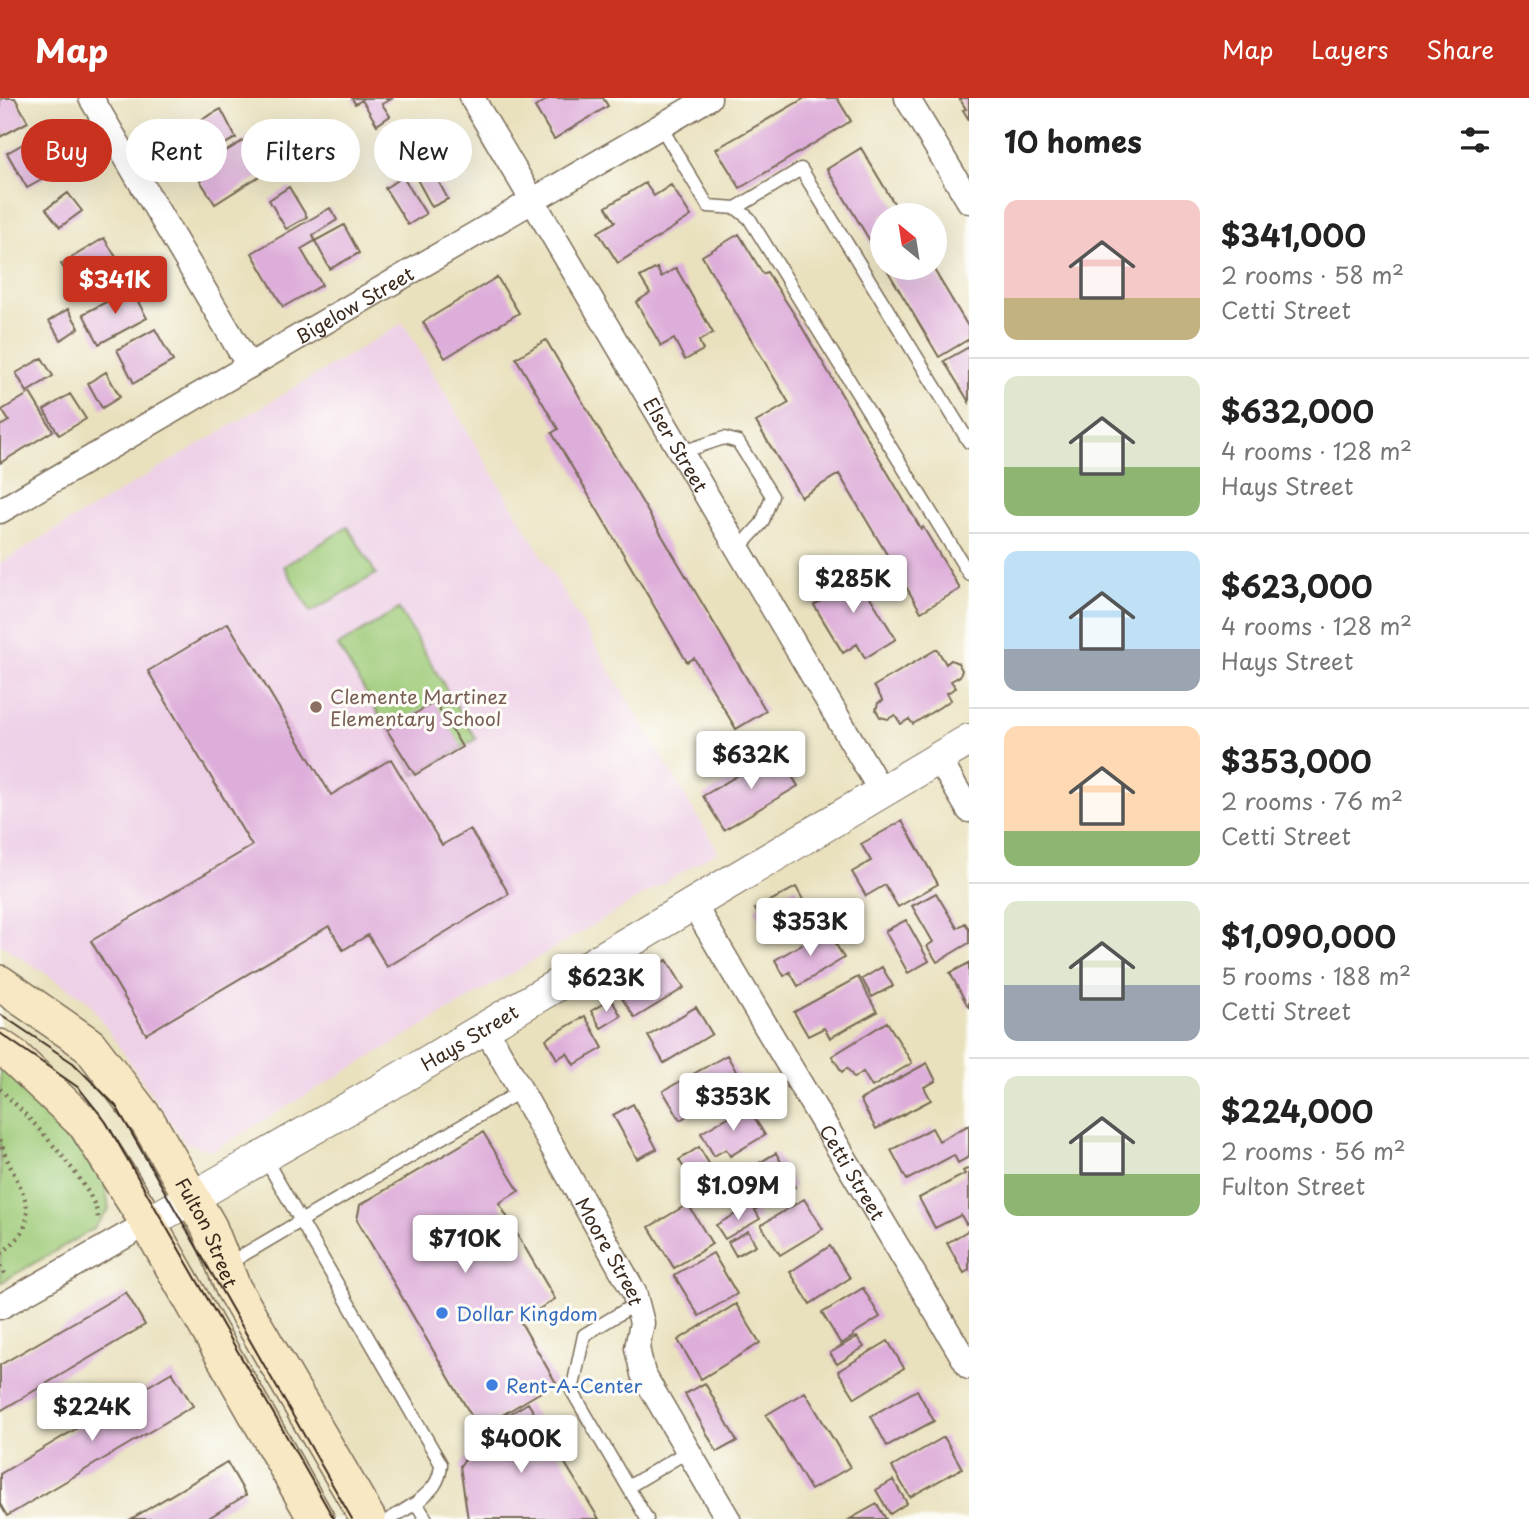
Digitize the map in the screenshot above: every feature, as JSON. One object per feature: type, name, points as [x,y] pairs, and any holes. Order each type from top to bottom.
[{"type":"main road","name":"Fulton Street","points":[[0,983],[89,1045],[148,1122],[209,1227],[233,1288],[368,1519]]},
{"type":"main road","points":[[0,1047],[86,1125],[148,1223],[316,1519]]},
{"type":"street","points":[[91,98],[249,366]]},
{"type":"street","name":"Elser Street","points":[[472,98],[881,791]]},
{"type":"street","name":"Bigelow Street","points":[[0,511],[709,98]]},
{"type":"street","points":[[907,98],[969,201]]},
{"type":"street","name":"Hays Street","points":[[0,1307],[264,1157],[969,740]]},
{"type":"street","points":[[938,758],[969,810]]},
{"type":"street","name":"Cetti Street","points":[[693,904],[969,1367]]},
{"type":"street","name":"Moore Street","points":[[485,1027],[634,1292],[642,1323],[637,1348],[643,1374],[728,1519]]},
{"type":"lane","points":[[661,127],[708,206],[736,208],[749,218],[969,574]]},
{"type":"lane","points":[[736,208],[801,169],[969,442]]},
{"type":"lane","points":[[682,452],[724,438],[738,442],[772,496],[762,523],[738,549]]},
{"type":"lane","points":[[224,1266],[521,1091]]},
{"type":"lane","points":[[264,1157],[441,1464],[440,1478],[433,1489],[390,1519]]},
{"type":"lane","points":[[637,1303],[584,1335],[572,1391],[647,1519]]},
{"type":"lane","points":[[628,1487],[688,1451]]},
{"type":"lane","points":[[416,1503],[426,1519]]},
{"type":"path","points":[[0,1089],[69,1165],[93,1203],[98,1218]]},
{"type":"path","points":[[0,1140],[5,1159],[26,1197],[29,1219],[14,1244],[0,1254]]},
{"type":"shaded area","name":"Clemente Martinez Elementary School","points":[[403,323],[718,851],[212,1151],[185,1143],[88,1001],[0,944],[0,563]]},
{"type":"green space","points":[[348,527],[376,574],[311,612],[284,566]]},
{"type":"green space","points":[[399,609],[476,739],[415,775],[338,646]]},
{"type":"green space","points":[[0,1062],[79,1140],[105,1182],[109,1209],[93,1229],[0,1283]]},
{"type":"building","points":[[15,98],[26,119],[21,119],[21,126],[0,137],[0,100]]},
{"type":"building","points":[[352,98],[393,98],[382,104],[390,116],[386,119],[374,120],[362,100],[355,104]]},
{"type":"building","points":[[550,98],[603,98],[608,106],[554,139],[535,107]]},
{"type":"building","points":[[805,98],[837,98],[851,121],[740,188],[716,149]]},
{"type":"building","points":[[959,98],[969,98],[969,120],[963,110],[966,109]]},
{"type":"building","points":[[221,109],[226,119],[202,119]]},
{"type":"building","points":[[227,121],[236,138],[227,143]]},
{"type":"building","points":[[241,142],[241,182],[250,182],[215,204],[201,182],[227,182],[227,151]]},
{"type":"building","points":[[21,145],[21,178],[7,153]]},
{"type":"building","points":[[861,148],[894,203],[870,203],[870,241],[827,169]]},
{"type":"building","points":[[24,182],[38,182],[27,188]]},
{"type":"building","points":[[395,182],[406,182],[426,214],[408,225],[385,188]]},
{"type":"building","points":[[418,182],[439,182],[448,199],[432,207]]},
{"type":"building","points":[[645,183],[654,196],[671,185],[691,216],[618,263],[598,232],[615,222],[606,207]]},
{"type":"building","points":[[289,187],[307,217],[286,229],[269,200]]},
{"type":"building","points":[[68,193],[82,211],[60,227],[46,209]]},
{"type":"building","points":[[330,208],[337,220],[313,235],[315,241],[301,249],[322,285],[283,307],[252,253]]},
{"type":"building","points":[[344,225],[359,253],[330,269],[315,241]]},
{"type":"building","points":[[739,234],[763,274],[767,272],[796,317],[921,529],[923,527],[960,589],[921,612],[839,474],[801,497],[756,422],[789,403],[702,256]]},
{"type":"building","points":[[104,238],[119,262],[102,272],[108,282],[83,298],[61,264]]},
{"type":"building","points":[[657,268],[661,277],[676,268],[713,333],[699,341],[703,350],[685,360],[674,339],[661,346],[636,302],[650,293],[640,277]]},
{"type":"building","points":[[497,277],[519,313],[445,358],[423,322]]},
{"type":"building","points":[[893,280],[940,280],[969,328],[969,339],[939,357]]},
{"type":"building","points":[[131,289],[147,318],[99,344],[83,314]]},
{"type":"building","points":[[68,309],[79,328],[61,340],[49,321]]},
{"type":"building","points":[[155,329],[173,361],[134,383],[117,350]]},
{"type":"building","points":[[546,340],[766,711],[736,729],[694,658],[687,662],[552,433],[558,429],[516,358]]},
{"type":"building","points":[[969,347],[969,402],[944,361]]},
{"type":"building","points":[[42,358],[53,376],[27,392],[16,373]]},
{"type":"building","points":[[106,372],[120,397],[102,408],[88,383]]},
{"type":"building","points":[[30,393],[53,431],[0,463],[0,426],[9,421],[2,410]]},
{"type":"building","points":[[70,394],[86,419],[59,435],[44,410]]},
{"type":"building","points":[[834,571],[839,580],[854,571],[896,639],[865,658],[857,644],[843,653],[814,605],[830,596],[819,579]]},
{"type":"building","points":[[228,623],[331,795],[391,759],[442,845],[470,829],[509,894],[387,967],[368,935],[343,950],[329,926],[146,1034],[91,941],[252,846],[148,671]]},
{"type":"building","points":[[937,649],[946,664],[951,660],[958,663],[962,670],[960,676],[951,681],[956,688],[947,693],[951,700],[913,724],[909,719],[901,724],[895,715],[888,719],[880,717],[876,710],[878,703],[883,701],[874,686]]},
{"type":"building","points":[[435,702],[462,747],[415,775],[387,730]]},
{"type":"building","points":[[777,752],[798,786],[724,830],[703,796]]},
{"type":"building","points":[[902,821],[938,884],[898,907],[885,885],[866,896],[852,872],[871,861],[861,844]]},
{"type":"building","points":[[796,887],[813,918],[772,940],[755,909]]},
{"type":"building","points":[[936,893],[957,928],[965,923],[969,929],[969,943],[937,962],[927,946],[933,942],[912,906]]},
{"type":"building","points":[[906,920],[929,961],[908,973],[885,931]]},
{"type":"building","points":[[827,929],[844,958],[798,986],[790,972],[784,976],[775,960]]},
{"type":"building","points":[[667,960],[684,988],[635,1018],[617,991]]},
{"type":"building","points":[[969,963],[969,1008],[950,973]]},
{"type":"building","points":[[882,967],[893,986],[872,997],[862,979]]},
{"type":"building","points":[[858,977],[877,1012],[830,1038],[824,1028],[808,1036],[794,1012]]},
{"type":"building","points":[[611,999],[621,1016],[601,1028],[591,1011]]},
{"type":"building","points":[[696,1007],[712,1034],[664,1063],[648,1036]]},
{"type":"building","points":[[585,1016],[603,1048],[574,1065],[567,1053],[557,1059],[546,1039]]},
{"type":"building","points":[[887,1022],[912,1063],[872,1087],[863,1072],[854,1078],[847,1068],[842,1072],[832,1056]]},
{"type":"building","points":[[727,1055],[743,1084],[680,1120],[663,1091]]},
{"type":"building","points":[[927,1063],[936,1081],[924,1087],[931,1100],[876,1129],[860,1100]]},
{"type":"building","points":[[633,1104],[657,1149],[637,1159],[613,1115]]},
{"type":"building","points":[[747,1106],[765,1135],[730,1156],[726,1149],[714,1156],[701,1133]]},
{"type":"building","points":[[969,1125],[969,1157],[958,1163],[954,1155],[907,1180],[891,1150],[932,1128],[939,1141]]},
{"type":"building","points":[[483,1132],[519,1191],[499,1203],[555,1299],[520,1321],[556,1383],[479,1429],[357,1220],[360,1205]]},
{"type":"building","points":[[699,1147],[719,1180],[699,1192],[679,1160]]},
{"type":"building","points":[[776,1153],[795,1187],[756,1209],[737,1176]]},
{"type":"building","points":[[969,1168],[969,1223],[966,1224],[961,1215],[935,1228],[919,1198],[965,1174],[963,1171]]},
{"type":"building","points":[[804,1199],[823,1229],[780,1255],[761,1225]]},
{"type":"building","points":[[688,1204],[712,1244],[674,1268],[649,1227]]},
{"type":"building","points":[[752,1205],[760,1219],[725,1239],[716,1225]]},
{"type":"building","points":[[969,1230],[969,1270],[964,1273],[947,1243]]},
{"type":"building","points":[[748,1231],[756,1245],[736,1256],[728,1242]]},
{"type":"building","points":[[830,1246],[850,1278],[810,1304],[790,1272]]},
{"type":"building","points":[[713,1253],[737,1294],[699,1316],[674,1275]]},
{"type":"building","points":[[863,1288],[880,1317],[841,1344],[822,1313]]},
{"type":"building","points":[[126,1292],[145,1325],[0,1411],[0,1365]]},
{"type":"building","points":[[736,1304],[760,1343],[701,1379],[678,1340]]},
{"type":"building","points":[[857,1337],[864,1347],[837,1364],[830,1353]]},
{"type":"building","points":[[888,1341],[904,1368],[855,1398],[838,1371]]},
{"type":"building","points":[[172,1372],[193,1406],[7,1516],[0,1504],[0,1474]]},
{"type":"building","points":[[705,1383],[737,1441],[717,1452],[685,1394]]},
{"type":"building","points":[[917,1390],[934,1421],[887,1446],[871,1416]]},
{"type":"building","points":[[805,1392],[850,1467],[811,1490],[766,1415]]},
{"type":"building","points":[[528,1403],[599,1519],[468,1519],[460,1466],[488,1427]]},
{"type":"building","points":[[944,1437],[962,1468],[910,1497],[892,1467]]},
{"type":"building","points":[[227,1462],[246,1495],[207,1519],[131,1519]]},
{"type":"building","points":[[893,1480],[907,1503],[890,1514],[876,1490]]},
{"type":"building","points":[[877,1504],[886,1519],[850,1519]]},
{"type":"tram line","points":[[0,1014],[73,1063],[116,1106],[352,1519]]},
{"type":"tram line","points":[[0,1033],[79,1088],[106,1122],[334,1519]]},
{"type":"place","name":"Clemente Martinez Elementary School","points":[[316,707]]},
{"type":"place","name":"Dollar Kingdom","points":[[442,1313]]},
{"type":"place","name":"Rent-A-Center","points":[[492,1385]]}]
